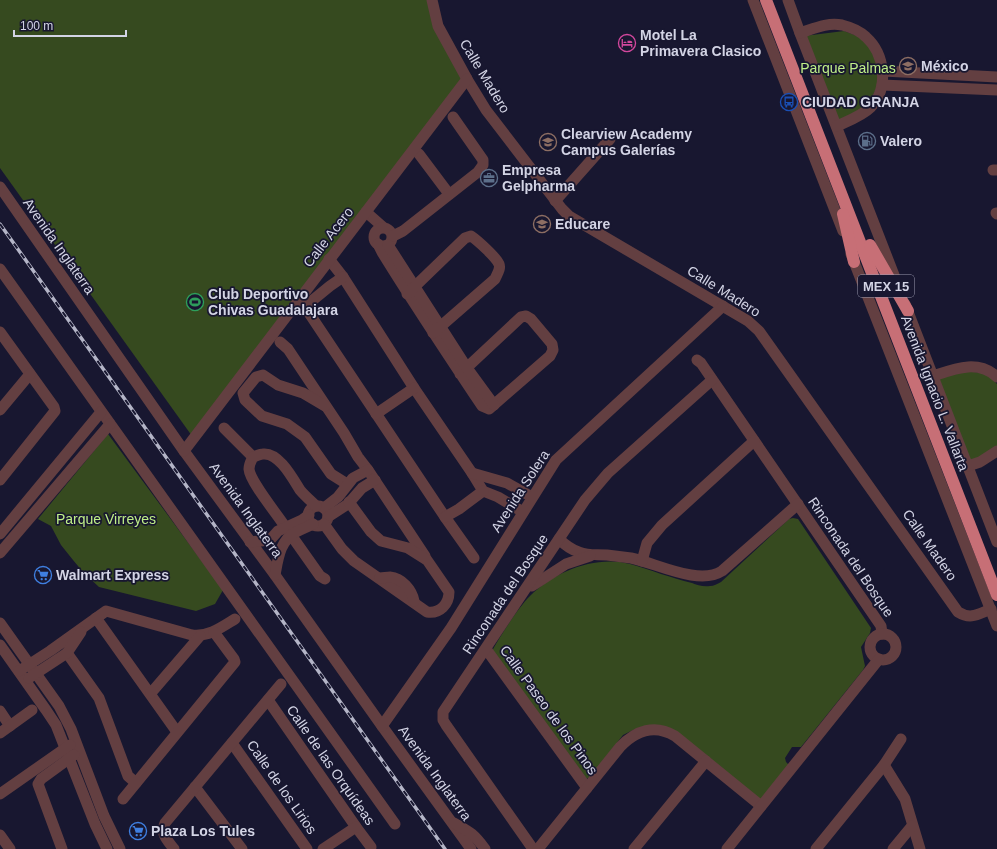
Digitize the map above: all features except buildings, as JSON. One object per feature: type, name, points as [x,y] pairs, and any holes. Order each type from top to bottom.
[{"type":"highway","name":"Avenida Ignacio L. Vallarta","points":[[766,0],[997,595]]},
{"type":"highway","name":"Avenida Ignacio L. Vallarta","points":[[774,0],[997,573]]},
{"type":"highway","points":[[833,170],[854,262]]},
{"type":"highway","points":[[870,244],[908,311]]},
{"type":"street","name":"Calle Madero","points":[[432,0],[438,26],[467,79],[486,110],[555,201],[569,216],[748,321],[759,331],[958,612],[966,616],[974,616],[990,609]]},
{"type":"street","points":[[753,0],[997,626]]},
{"type":"street","points":[[788,0],[997,542]]},
{"type":"street","points":[[800,33],[828,25],[841,25],[855,30],[866,37],[875,48],[881,60],[883,71],[882,85],[872,106],[864,113],[837,126]]},
{"type":"street","points":[[883,71],[997,77]]},
{"type":"street","name":"Calle Acero","points":[[184,451],[467,79]]},
{"type":"street","points":[[882,85],[997,90]]},
{"type":"street","points":[[383,238],[403,231],[478,172],[483,165],[483,160],[453,117]]},
{"type":"street","points":[[555,201],[610,139]]},
{"type":"street","points":[[419,154],[449,194]]},
{"type":"street","name":"Avenida Inglaterra","points":[[0,187],[184,451],[275,575],[471,849]]},
{"type":"street","points":[[363,217],[383,238],[411,290],[464,371],[494,405],[550,356],[553,350],[552,344],[531,319],[526,316],[521,317],[464,371]]},
{"type":"street","points":[[411,290],[465,238],[471,236],[478,240],[499,263],[499,271],[495,279],[437,330]]},
{"type":"street","points":[[329,259],[343,277],[414,388],[483,491],[498,497],[523,512]]},
{"type":"street","points":[[0,269],[395,824]]},
{"type":"street","points":[[343,277],[308,304],[307,310],[474,558]]},
{"type":"street","name":"Avenida Solera","points":[[382,726],[451,628],[549,470],[562,453],[723,306]]},
{"type":"street","points":[[0,332],[54,407],[55,411],[0,480]]},
{"type":"street","points":[[253,457],[263,454],[270,455],[280,461],[289,471],[342,549],[362,568],[380,578],[389,577],[401,582],[410,591],[414,602],[427,612],[439,610],[444,606],[449,598],[449,592],[375,480],[358,457],[328,408],[288,348],[280,342]]},
{"type":"street","name":"Rinconada del Bosque","points":[[697,360],[701,363],[881,626],[882,634]]},
{"type":"street","points":[[933,376],[948,370],[970,366],[995,370]]},
{"type":"street","points":[[0,408],[30,374]]},
{"type":"street","points":[[294,390],[306,375]]},
{"type":"street","points":[[328,408],[303,393],[274,383],[263,376],[256,377],[243,393],[245,400],[262,416],[287,424],[305,437],[331,474],[347,484]]},
{"type":"street","name":"Rinconada del Bosque","points":[[532,848],[443,720],[443,712],[585,500],[608,473],[712,380]]},
{"type":"street","points":[[376,414],[414,388]]},
{"type":"street","points":[[0,534],[101,412]]},
{"type":"street","points":[[0,553],[110,424]]},
{"type":"street","points":[[224,428],[253,457]]},
{"type":"street","points":[[642,561],[647,543],[662,525],[754,441]]},
{"type":"street","points":[[968,466],[980,462],[997,451]]},
{"type":"street","points":[[253,457],[249,470],[254,482],[320,576],[325,579]]},
{"type":"street","points":[[319,516],[338,497],[355,476],[368,470]]},
{"type":"street","points":[[472,473],[507,483],[532,497]]},
{"type":"street","points":[[250,542],[270,540],[278,531],[289,531],[349,502],[362,488],[375,480]]},
{"type":"street","points":[[36,490],[47,499]]},
{"type":"street","points":[[445,517],[483,491]]},
{"type":"street","points":[[349,502],[371,532],[381,541],[408,548],[427,560]]},
{"type":"street","points":[[559,539],[565,545],[577,552],[642,561],[678,573],[713,576],[722,571],[798,504]]},
{"type":"street","points":[[275,575],[280,552],[289,531]]},
{"type":"street","points":[[394,544],[409,531]]},
{"type":"street","points":[[270,540],[280,552]]},
{"type":"street","points":[[523,594],[542,578],[566,564],[591,555]]},
{"type":"street","points":[[22,676],[84,626],[106,611],[200,636],[214,632],[235,619]]},
{"type":"street","points":[[96,618],[151,693],[177,732]]},
{"type":"street","points":[[0,623],[59,706],[71,729],[105,832],[107,849]]},
{"type":"street","points":[[32,669],[67,653],[84,626]]},
{"type":"street","points":[[123,799],[235,662],[214,632]]},
{"type":"street","points":[[882,634],[890,636],[895,641],[897,649],[893,656],[886,660],[879,660],[874,657],[870,648],[873,638],[882,634]]},
{"type":"street","points":[[151,693],[200,636]]},
{"type":"street","points":[[0,645],[56,725],[67,753],[105,832],[120,849]]},
{"type":"street","name":"Calle Paseo de los Pinos","points":[[486,649],[587,788]]},
{"type":"street","points":[[67,653],[98,698],[128,776],[136,783]]},
{"type":"street","points":[[727,849],[879,660]]},
{"type":"street","points":[[174,849],[163,833],[162,827],[164,823],[281,684]]},
{"type":"street","name":"Calle de las Orquídeas","points":[[268,700],[370,846]]},
{"type":"street","points":[[0,733],[32,710]]},
{"type":"street","points":[[0,711],[10,726]]},
{"type":"street","points":[[532,848],[587,788],[627,740],[649,729],[656,729],[670,733],[762,806]]},
{"type":"street","points":[[816,849],[884,765],[901,738]]},
{"type":"street","name":"Calle de los Lirios","points":[[232,743],[307,849]]},
{"type":"street","points":[[0,794],[78,747]]},
{"type":"street","points":[[62,849],[38,784],[41,778],[67,753]]},
{"type":"street","points":[[634,849],[706,761]]},
{"type":"street","points":[[884,765],[905,799],[920,849]]},
{"type":"street","points":[[195,787],[242,849]]},
{"type":"street","points":[[452,822],[467,830],[485,849]]},
{"type":"street","points":[[893,849],[912,826]]},
{"type":"street","points":[[323,849],[356,827]]},
{"type":"street","points":[[0,835],[10,849]]},
{"type":"green space","name":"Club Deportivo Chivas Guadalajara","points":[[0,0],[430,0],[464,80],[192,436],[0,168]]},
{"type":"green space","name":"Parque Palmas","points":[[844,31],[860,37],[875,53],[879,71],[878,85],[868,105],[838,122],[804,36]]},
{"type":"green space","points":[[961,371],[987,373],[997,384],[997,447],[969,463],[938,379]]},
{"type":"green space","name":"Parque Virreyes","points":[[108,434],[223,590],[215,604],[196,611],[99,587],[83,572],[61,545],[51,526],[38,519]]},
{"type":"green space","points":[[789,519],[798,519],[871,628],[870,633],[861,647],[865,666],[863,670],[801,747],[792,747],[785,758],[789,765],[762,799],[758,800],[676,735],[643,727],[623,735],[590,777],[586,779],[492,651],[504,630],[520,608],[530,596],[551,579],[577,567],[604,562],[630,564],[700,586],[714,585],[721,582]]},
{"type":"railway","points":[[0,224],[445,849]]},
{"type":"place","name":"Motel La Primavera Clasico","points":[[627,43]]},
{"type":"place","name":"México","points":[[908,66]]},
{"type":"place","name":"CIUDAD GRANJA","points":[[789,102]]},
{"type":"place","name":"Valero","points":[[867,141]]},
{"type":"place","name":"Clearview Academy Campus Galerías","points":[[548,142]]},
{"type":"place","name":"Empresa Gelpharma","points":[[489,178]]},
{"type":"place","name":"Educare","points":[[542,224]]},
{"type":"place","name":"Club Deportivo Chivas Guadalajara","points":[[195,302]]},
{"type":"place","name":"Walmart Express","points":[[43,575]]},
{"type":"place","name":"Plaza Los Tules","points":[[138,831]]}]
